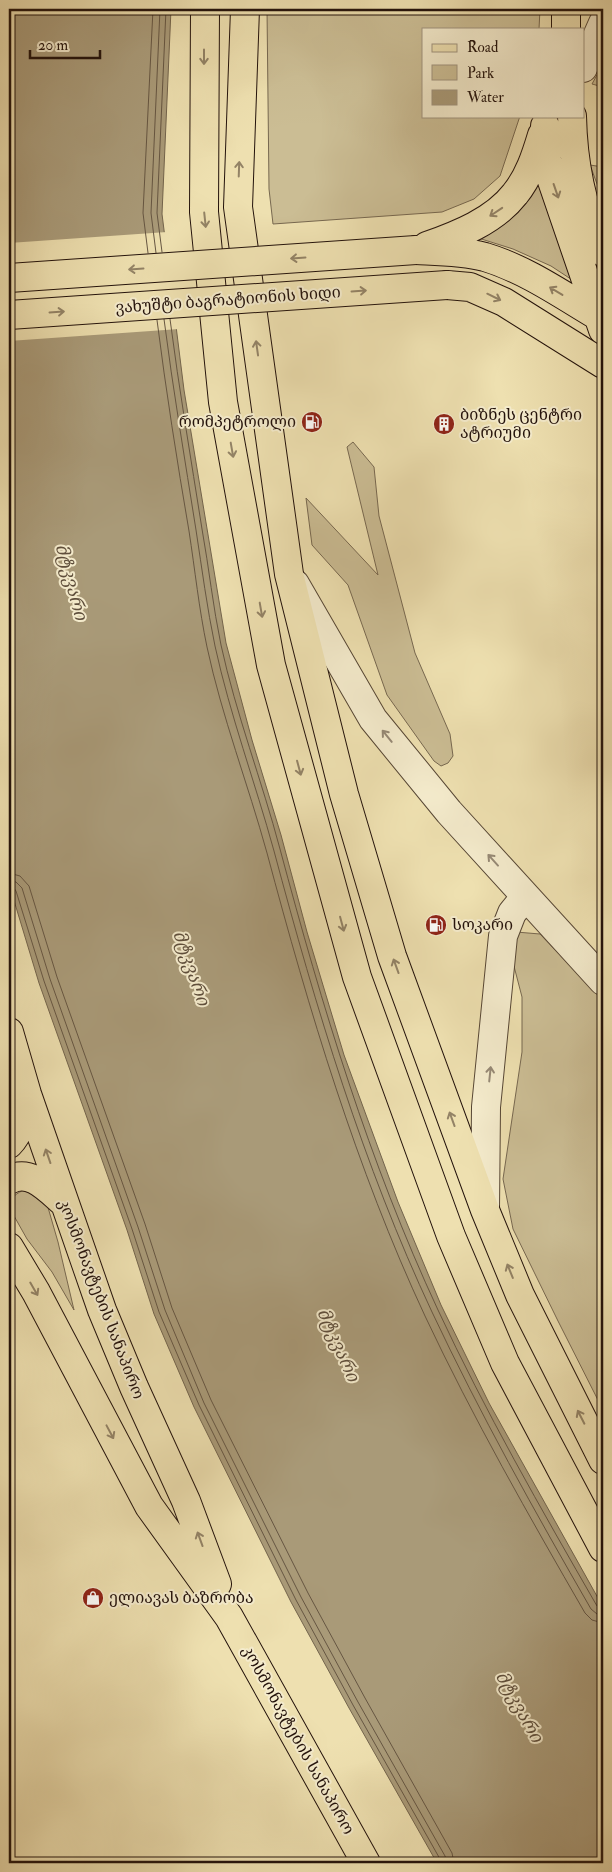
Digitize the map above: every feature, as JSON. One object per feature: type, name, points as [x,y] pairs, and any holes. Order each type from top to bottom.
[{"type":"main road","points":[[204,9],[205,222],[223,402],[271,665],[356,977],[451,1236],[506,1363],[603,1548]]},
{"type":"main road","points":[[245,9],[238,208],[289,574],[344,794],[392,956],[485,1210],[520,1295],[603,1460]]},
{"type":"main road","points":[[566,9],[566,28]]},
{"type":"main road","points":[[572,118],[572,138],[580,192],[603,252]]},
{"type":"main road","points":[[9,278],[416,250],[444,246],[503,207],[516,193],[534,158],[546,121]]},
{"type":"main road","points":[[546,121],[547,160],[552,181],[602,322]]},
{"type":"main road","points":[[444,246],[460,252],[485,257],[526,274],[602,322]]},
{"type":"main road","name":"ვახუშტი ბაგრატიონის ხიდი","points":[[9,315],[447,285],[470,287],[504,302],[603,364]]},
{"type":"main road","name":"კოსმონავტების სანაპირო","points":[[9,1032],[27,1094],[63,1202],[102,1310],[134,1387],[186,1501],[229,1617]]},
{"type":"main road","points":[[9,1144],[16,1136],[22,1123],[27,1094]]},
{"type":"main road","points":[[9,1180],[22,1176],[41,1182],[63,1202]]},
{"type":"main road","name":"კოსმონავტების სანაპირო","points":[[9,1247],[36,1292],[149,1506],[229,1617],[366,1863]]},
{"type":"street","points":[[584,66],[603,23]]},
{"type":"street","points":[[289,574],[373,719],[449,812],[603,981]]},
{"type":"street","points":[[485,1210],[486,1106],[503,936],[512,913],[525,896]]},
{"type":"green space","points":[[267,9],[540,9],[539,28],[422,28],[422,118],[519,118],[500,176],[474,199],[442,212],[273,224],[269,189]]},
{"type":"green space","points":[[603,64],[603,87],[592,84]]},
{"type":"green space","points":[[590,165],[603,167],[603,200]]},
{"type":"green space","points":[[541,174],[583,287],[551,266],[513,249],[475,237]]},
{"type":"green space","points":[[353,442],[374,467],[379,516],[415,653],[450,734],[453,756],[448,763],[441,766],[434,761],[387,695],[348,585],[312,545],[306,498],[378,575],[347,447]]},
{"type":"green space","points":[[516,932],[540,934],[603,1000],[603,1410],[513,1229],[503,1179],[522,1052],[522,997],[509,947]]},
{"type":"green space","points":[[26,1189],[47,1204],[74,1310],[52,1272],[27,1239],[9,1207],[14,1196]]},
{"type":"water","name":"მტკვარი","points":[[9,9],[171,9],[162,214],[184,390],[226,643],[252,740],[344,1055],[398,1202],[441,1305],[489,1403],[603,1607],[603,1863],[437,1863],[291,1602],[194,1407],[154,1314],[127,1230],[39,983],[9,884]]},
{"type":"pier","points":[[167,232],[179,329],[9,341],[9,243]]},
{"type":"place","name":"რომპეტროლი","points":[[312,422]]},
{"type":"place","name":"ბიზნეს ცენტრი ატრიუმი","points":[[444,424]]},
{"type":"place","name":"სოკარი","points":[[436,925]]},
{"type":"place","name":"ელიავას ბაზრობა","points":[[93,1598]]}]
